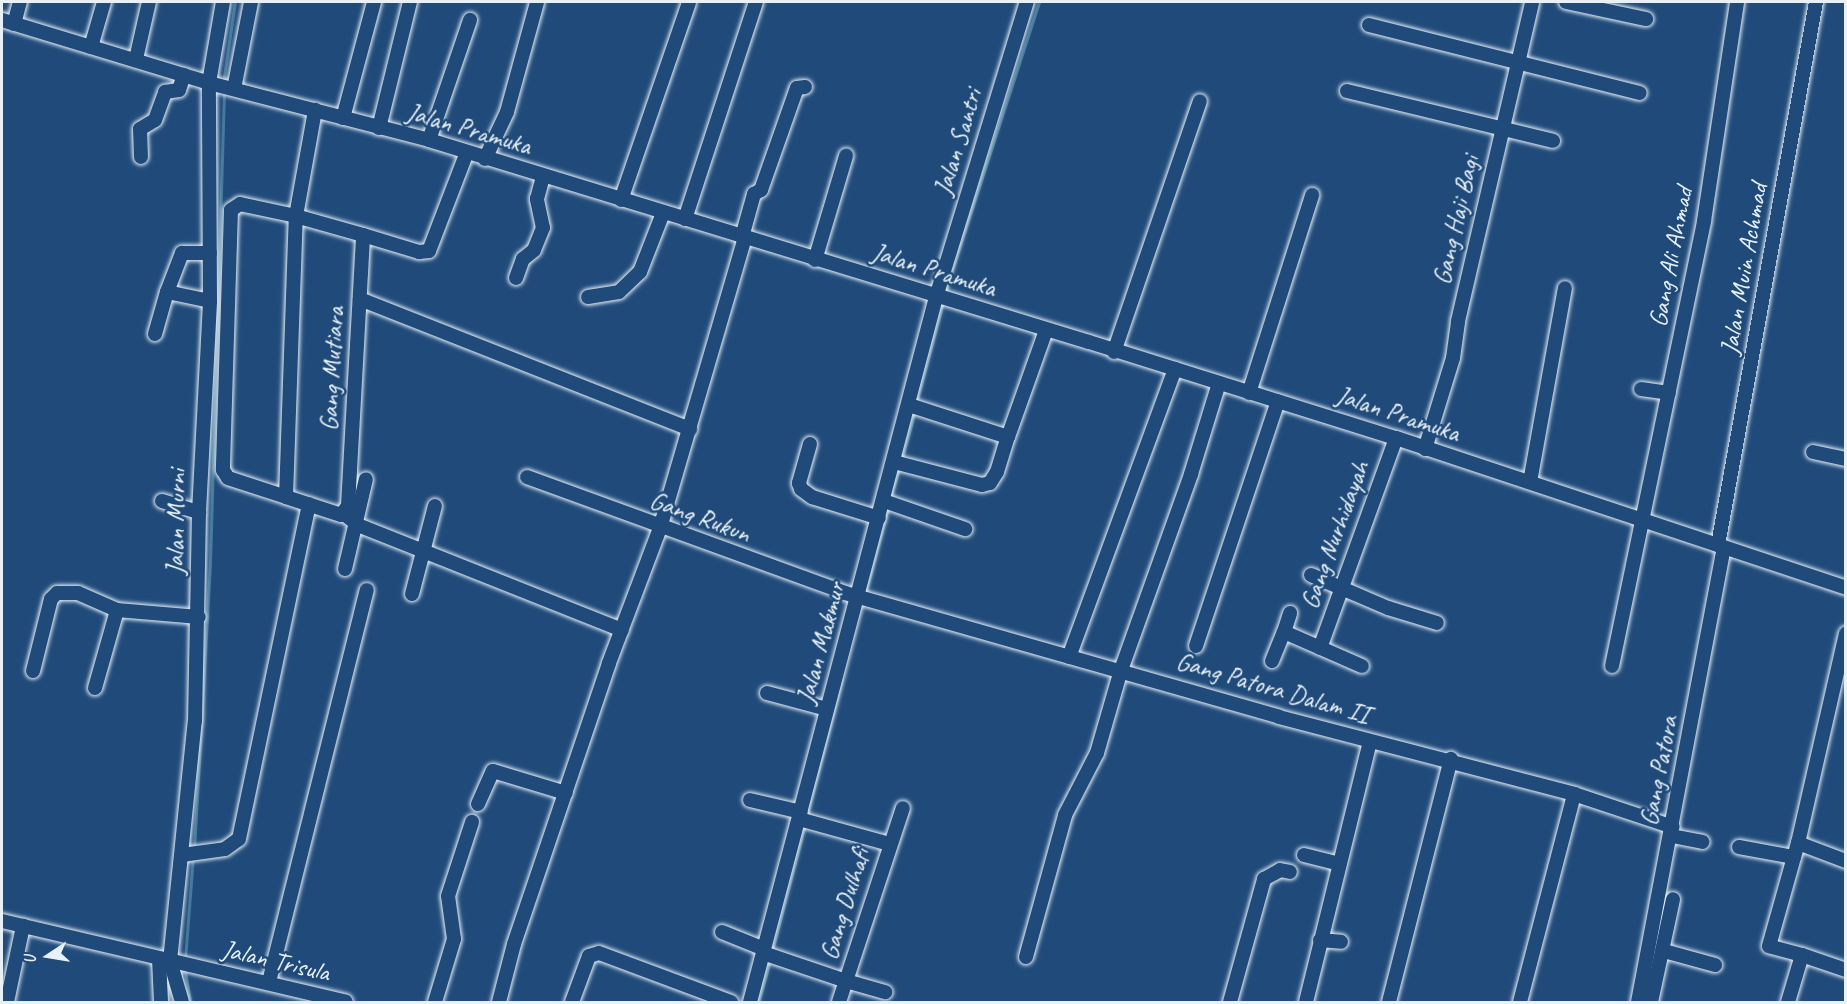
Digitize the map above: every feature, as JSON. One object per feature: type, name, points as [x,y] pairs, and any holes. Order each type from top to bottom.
[{"type":"street","points":[[8,22],[21,2]]},
{"type":"street","points":[[92,47],[104,2]]},
{"type":"street","points":[[136,59],[149,2]]},
{"type":"street","name":"Jalan Murni","points":[[170,961],[190,855],[199,616],[199,512],[212,470],[209,83],[223,2]]},
{"type":"street","points":[[234,88],[251,2]]},
{"type":"street","points":[[343,118],[374,2]]},
{"type":"street","points":[[379,128],[410,2]]},
{"type":"street","points":[[485,159],[507,112],[537,2]]},
{"type":"street","points":[[621,200],[689,2]]},
{"type":"street","points":[[685,219],[756,2]]},
{"type":"street","name":"Jalan Santri","points":[[936,297],[1027,2]]},
{"type":"street","name":"Gang Haji Bagi","points":[[1425,449],[1453,358],[1532,2]]},
{"type":"street","points":[[1566,2],[1646,19]]},
{"type":"street","name":"Gang Ali Ahmad","points":[[1612,666],[1704,221],[1737,2]]},
{"type":"street","name":"Jalan Muin Achmad","points":[[1721,546],[1816,2]]},
{"type":"street","points":[[429,140],[470,20]]},
{"type":"street","name":"Jalan Pramuka","points":[[8,22],[209,83],[429,140],[1175,369],[1396,438],[1845,588]]},
{"type":"street","points":[[1369,25],[1517,64],[1640,93]]},
{"type":"street","points":[[141,157],[140,129],[155,120],[165,92],[179,90],[184,75]]},
{"type":"street","points":[[499,1002],[514,944],[622,630],[660,528],[744,238],[754,194],[761,190],[797,88],[805,87]]},
{"type":"street","points":[[1347,91],[1553,141]]},
{"type":"street","points":[[1114,352],[1200,101]]},
{"type":"street","name":"Gang Mutiara","points":[[286,497],[296,216],[315,110]]},
{"type":"street","points":[[467,152],[429,251],[419,252],[296,216],[240,204],[231,210],[212,470],[228,478],[344,514],[358,525],[622,630]]},
{"type":"street","points":[[815,260],[846,156]]},
{"type":"street","points":[[516,278],[523,259],[534,250],[543,228],[537,199],[543,176]]},
{"type":"street","points":[[1249,393],[1312,195]]},
{"type":"street","points":[[588,297],[619,292],[640,272],[663,213]]},
{"type":"street","name":"Gang Mutiara","points":[[344,514],[348,499],[363,235]]},
{"type":"street","points":[[155,334],[167,292],[182,253],[210,253]]},
{"type":"street","points":[[1530,482],[1565,288]]},
{"type":"street","points":[[167,292],[210,301]]},
{"type":"street","name":"Jalan Makmur","points":[[750,1002],[769,954],[827,709],[864,597],[879,518],[888,503],[913,407],[936,297]]},
{"type":"street","points":[[360,299],[690,429]]},
{"type":"street","points":[[898,464],[982,485],[990,483],[997,472],[1046,330]]},
{"type":"street","points":[[1070,657],[1175,369]]},
{"type":"street","points":[[1026,957],[1065,815],[1097,753],[1120,670],[1191,474],[1219,383]]},
{"type":"street","points":[[1641,388],[1669,393]]},
{"type":"street","points":[[1196,646],[1278,401]]},
{"type":"street","points":[[913,407],[1008,437]]},
{"type":"street","name":"Gang Nurhidayah","points":[[1320,648],[1396,438]]},
{"type":"street","points":[[810,444],[799,483],[801,489],[812,497],[879,518]]},
{"type":"street","points":[[1813,452],[1845,459]]},
{"type":"street","name":"Gang Rukun","points":[[527,477],[660,528],[864,597]]},
{"type":"street","points":[[345,569],[358,525],[366,479]]},
{"type":"street","points":[[162,501],[199,512]]},
{"type":"street","points":[[888,503],[965,529]]},
{"type":"street","points":[[190,855],[231,847],[239,839],[309,504]]},
{"type":"street","points":[[412,594],[435,506]]},
{"type":"street","name":"Gang Patora","points":[[1638,1002],[1647,955],[1659,931],[1673,831],[1721,546]]},
{"type":"street","points":[[1311,575],[1342,589],[1437,623]]},
{"type":"street","points":[[269,982],[368,590]]},
{"type":"street","points":[[33,670],[51,598],[57,593],[78,593],[117,610],[199,616]]},
{"type":"street","name":"Gang Patora Dalam II","points":[[864,597],[1370,742],[1451,759],[1574,794],[1702,842]]},
{"type":"street","points":[[95,688],[117,610]]},
{"type":"street","points":[[1272,661],[1290,613]]},
{"type":"street","points":[[1284,632],[1362,666]]},
{"type":"street","points":[[1845,633],[1798,843],[1769,946],[1845,970]]},
{"type":"street","points":[[767,693],[827,709]]},
{"type":"street","points":[[1305,1002],[1370,742]]},
{"type":"street","points":[[1389,1002],[1451,759]]},
{"type":"street","points":[[478,804],[493,771],[566,793]]},
{"type":"street","points":[[1520,1002],[1574,794]]},
{"type":"street","points":[[750,800],[889,844]]},
{"type":"street","name":"Gang Dulhafi","points":[[722,932],[769,954],[846,981],[889,844],[903,808]]},
{"type":"street","points":[[435,1002],[454,939],[448,896],[472,822]]},
{"type":"street","points":[[1798,843],[1845,861]]},
{"type":"street","points":[[1739,847],[1794,857]]},
{"type":"street","points":[[1304,855],[1340,864]]},
{"type":"street","points":[[1230,1002],[1264,879],[1280,870],[1290,872]]},
{"type":"street","points":[[1651,1002],[1663,955],[1659,931],[1672,899]]},
{"type":"street","points":[[2,921],[170,961]]},
{"type":"street","points":[[8,1002],[23,926]]},
{"type":"street","points":[[1320,939],[1341,942]]},
{"type":"street","points":[[572,1002],[594,954],[731,1002]]},
{"type":"street","points":[[1647,955],[1663,955],[1715,965]]},
{"type":"street","points":[[1788,1002],[1802,955]]},
{"type":"street","points":[[161,1002],[170,961]]},
{"type":"street","points":[[170,961],[182,1002]]},
{"type":"street","name":"Jalan Trisula","points":[[170,961],[269,982],[346,1002]]},
{"type":"street","points":[[839,1002],[846,981],[885,992]]},
{"type":"waterway","points":[[223,83],[235,2]]},
{"type":"waterway","points":[[951,273],[1039,2]]},
{"type":"waterway","points":[[194,850],[210,563],[224,92]]},
{"type":"waterway","points":[[946,293],[948,279]]},
{"type":"waterway","points":[[916,403],[943,302]]},
{"type":"waterway","points":[[902,458],[915,410]]},
{"type":"waterway","points":[[890,499],[899,468]]},
{"type":"waterway","points":[[865,594],[888,508]]},
{"type":"waterway","points":[[807,815],[842,679]]},
{"type":"waterway","points":[[772,951],[805,824]]},
{"type":"waterway","points":[[185,960],[193,856]]},
{"type":"waterway","points":[[758,1002],[770,961]]},
{"type":"waterway","points":[[185,970],[190,1002]]}]
